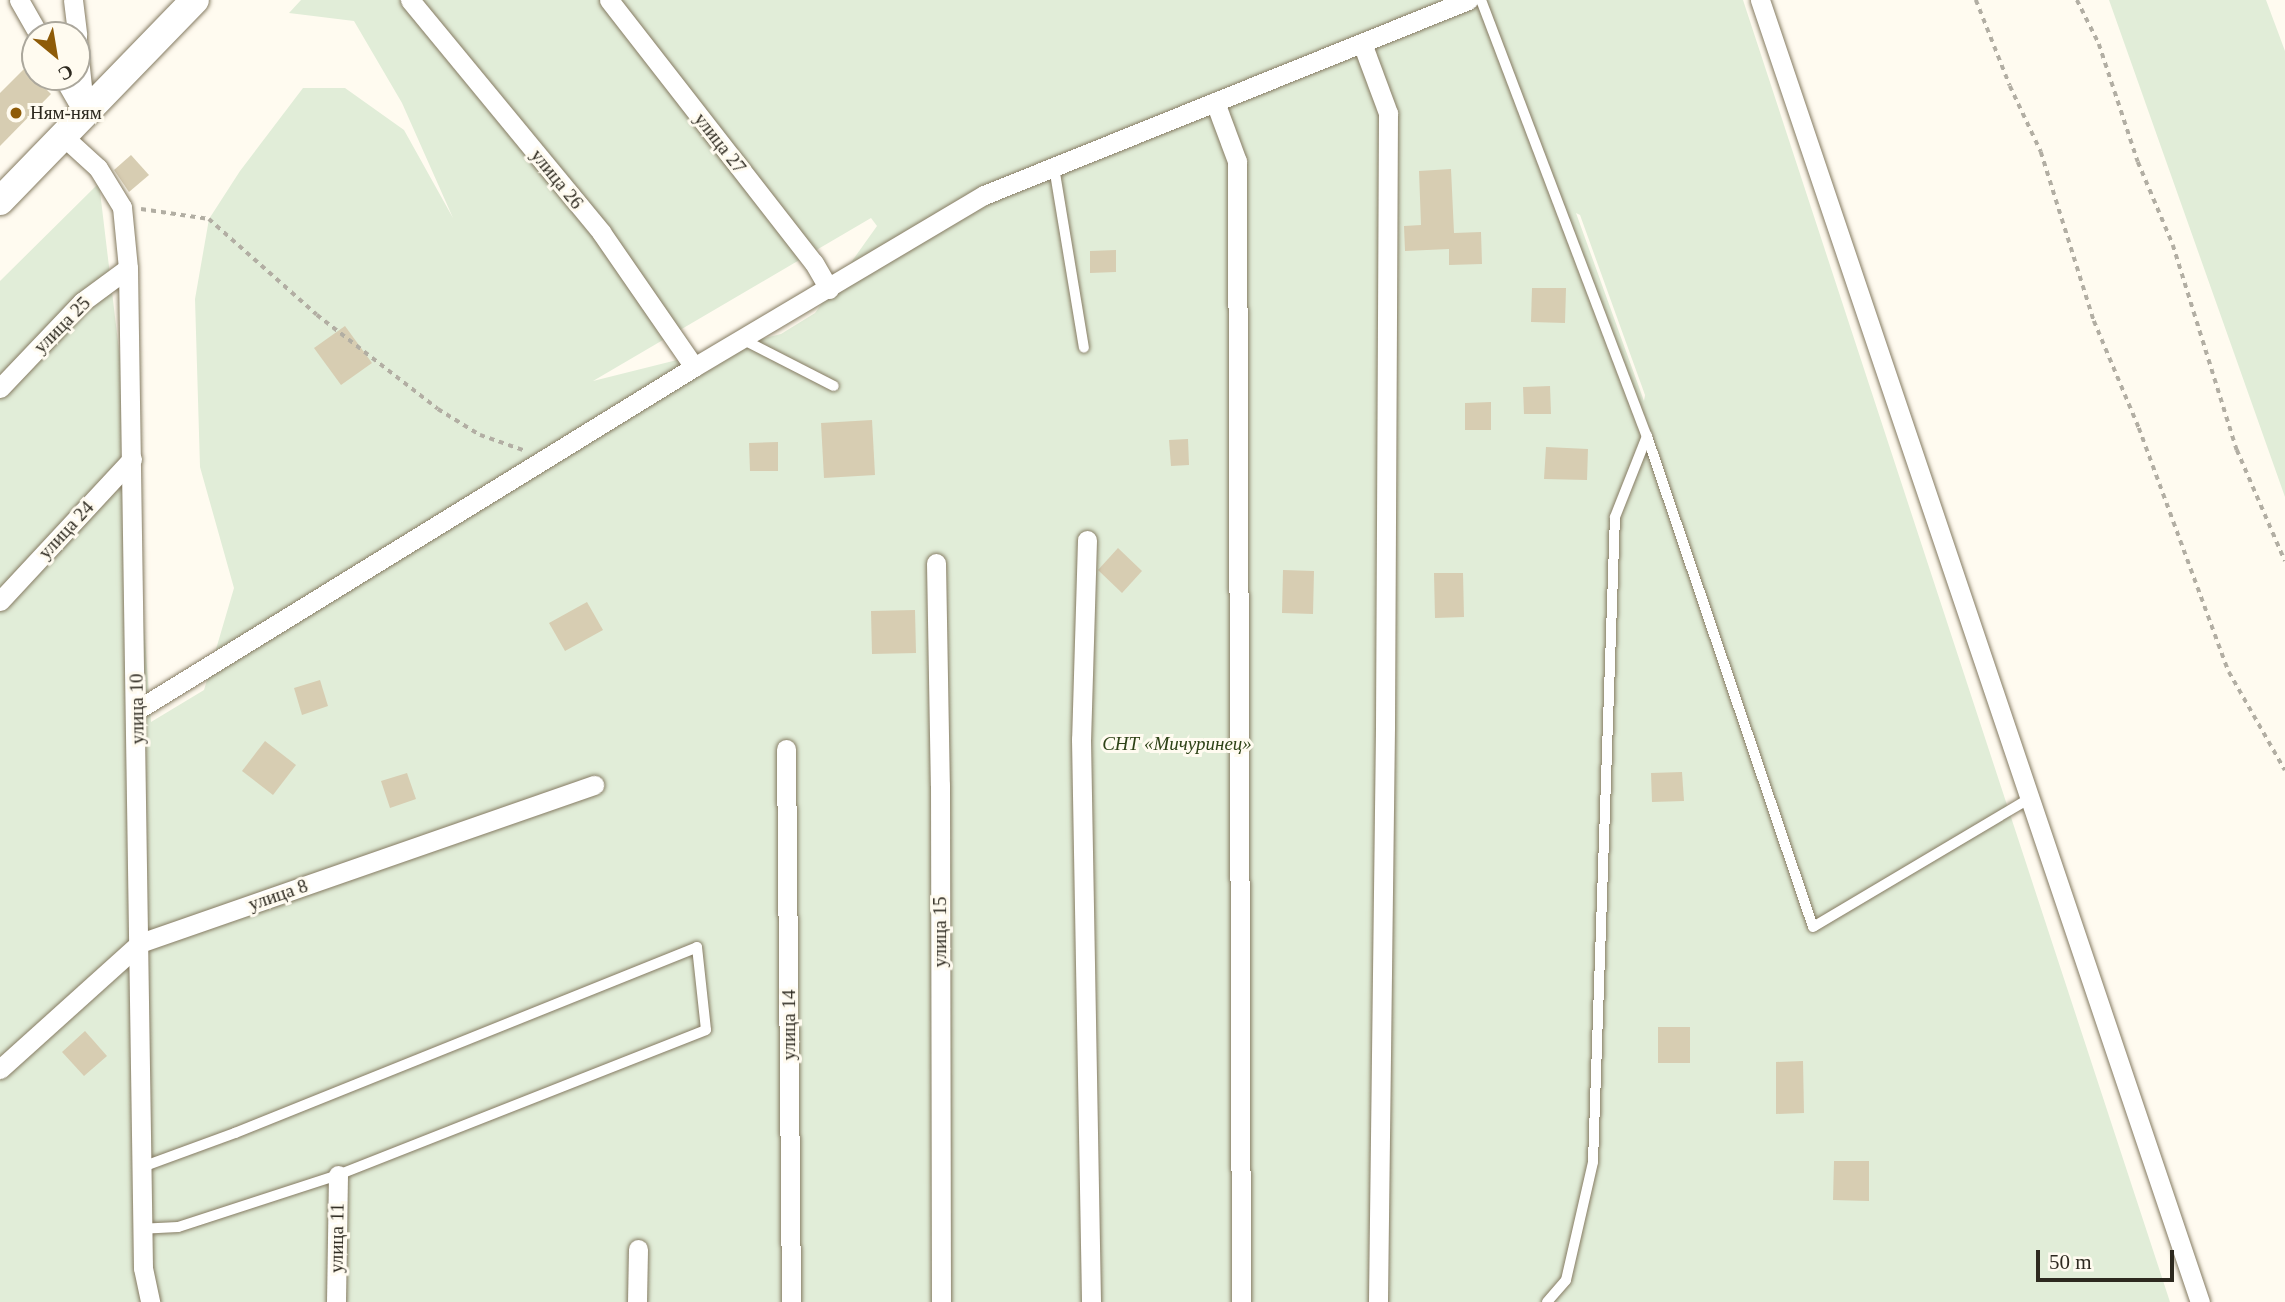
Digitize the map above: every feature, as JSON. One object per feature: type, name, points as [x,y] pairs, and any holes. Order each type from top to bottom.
[{"type":"main road","points":[[0,209],[10,192],[195,0]]},
{"type":"street","points":[[19,0],[31,21]]},
{"type":"street","points":[[73,0],[75,21]]},
{"type":"street","name":"улица 26","points":[[410,0],[601,232],[694,367]]},
{"type":"street","name":"улица 27","points":[[609,0],[814,263],[829,289]]},
{"type":"street","points":[[137,710],[694,367],[984,195],[1468,0]]},
{"type":"street","points":[[1760,0],[2200,1302]]},
{"type":"street","points":[[1362,43],[1388,113],[1385,728],[1378,1302]]},
{"type":"street","points":[[71,91],[85,115]]},
{"type":"street","points":[[83,91],[85,115]]},
{"type":"street","points":[[1215,102],[1237,161],[1241,1302]]},
{"type":"street","name":"улица 10","points":[[64,137],[98,168],[122,207],[128,268],[137,710],[143,1268],[150,1302]]},
{"type":"street","name":"улица 25","points":[[0,388],[82,302],[128,268]]},
{"type":"street","name":"улица 24","points":[[0,601],[132,459]]},
{"type":"street","points":[[1087,540],[1081,739],[1091,1302]]},
{"type":"street","name":"улица 15","points":[[936,563],[940,785],[941,1302]]},
{"type":"street","name":"улица 14","points":[[786,749],[791,1302]]},
{"type":"street","name":"улица 8","points":[[0,1069],[140,943],[594,785]]},
{"type":"street","name":"улица 11","points":[[336,1302],[338,1175]]},
{"type":"street","points":[[637,1302],[638,1250]]},
{"type":"lane","points":[[1481,0],[1647,436],[1813,927],[2030,798]]},
{"type":"lane","points":[[1054,167],[1084,348]]},
{"type":"lane","points":[[742,339],[834,386]]},
{"type":"lane","points":[[1547,1302],[1566,1280],[1593,1162],[1615,517],[1647,436]]},
{"type":"lane","points":[[142,1167],[248,1128],[697,947],[706,1030],[338,1175],[178,1227],[143,1229]]},
{"type":"path","points":[[1976,0],[2010,86],[2041,152],[2094,321],[2140,428],[2230,672],[2285,770]]},
{"type":"path","points":[[2077,0],[2099,44],[2138,162],[2173,245],[2237,450],[2285,561]]},
{"type":"path","points":[[122,207],[209,219],[317,315],[438,409],[499,444],[549,456]]},
{"type":"green space","name":"СНТ «Мичуринец»","points":[[301,0],[1743,0],[2170,1302],[0,1302],[0,281],[99,183],[132,459],[151,722],[204,690],[234,588],[200,467],[195,299],[209,219],[240,171],[303,88],[345,88],[404,130],[453,218],[402,103],[354,21],[289,13]],"holes":[[[1576,213],[1580,215],[1645,395],[1644,401]],[[871,218],[877,226],[815,313],[781,334],[593,381]]]},
{"type":"green space","points":[[2109,0],[2266,0],[2285,51],[2285,497]]},
{"type":"building","name":"Ням-ням","points":[[21,72],[21,91],[48,91],[51,94],[0,146],[0,93]]},
{"type":"building","points":[[131,155],[149,175],[129,192],[114,170]]},
{"type":"building","points":[[1451,169],[1454,233],[1481,232],[1482,264],[1449,265],[1449,249],[1405,251],[1404,226],[1421,225],[1419,171]]},
{"type":"building","points":[[1116,250],[1116,272],[1090,273],[1090,251]]},
{"type":"building","points":[[1532,288],[1566,288],[1565,323],[1531,322]]},
{"type":"building","points":[[345,326],[372,363],[341,385],[314,348]]},
{"type":"building","points":[[1550,386],[1551,414],[1524,414],[1523,387]]},
{"type":"building","points":[[1491,402],[1491,430],[1465,430],[1465,403]]},
{"type":"building","points":[[872,420],[875,475],[824,478],[821,423]]},
{"type":"building","points":[[1188,439],[1189,465],[1171,466],[1169,440]]},
{"type":"building","points":[[778,442],[778,471],[750,471],[749,443]]},
{"type":"building","points":[[1546,447],[1588,449],[1587,480],[1544,479]]},
{"type":"building","points":[[1118,548],[1142,571],[1122,593],[1098,570]]},
{"type":"building","points":[[1283,570],[1314,571],[1313,614],[1282,613]]},
{"type":"building","points":[[1434,573],[1463,573],[1464,617],[1435,618]]},
{"type":"building","points":[[587,602],[603,630],[565,651],[549,623]]},
{"type":"building","points":[[915,610],[916,653],[872,654],[871,611]]},
{"type":"building","points":[[320,680],[328,706],[302,715],[294,688]]},
{"type":"building","points":[[265,741],[296,765],[273,795],[242,771]]},
{"type":"building","points":[[1682,772],[1684,801],[1652,802],[1651,773]]},
{"type":"building","points":[[407,773],[416,799],[390,808],[381,781]]},
{"type":"building","points":[[1658,1027],[1690,1027],[1690,1063],[1658,1063]]},
{"type":"building","points":[[85,1031],[107,1056],[84,1076],[62,1052]]},
{"type":"building","points":[[1803,1061],[1804,1113],[1776,1114],[1776,1062]]},
{"type":"building","points":[[1834,1161],[1869,1161],[1869,1201],[1833,1200]]},
{"type":"place","name":"Ням-ням","points":[[16,113]]}]
